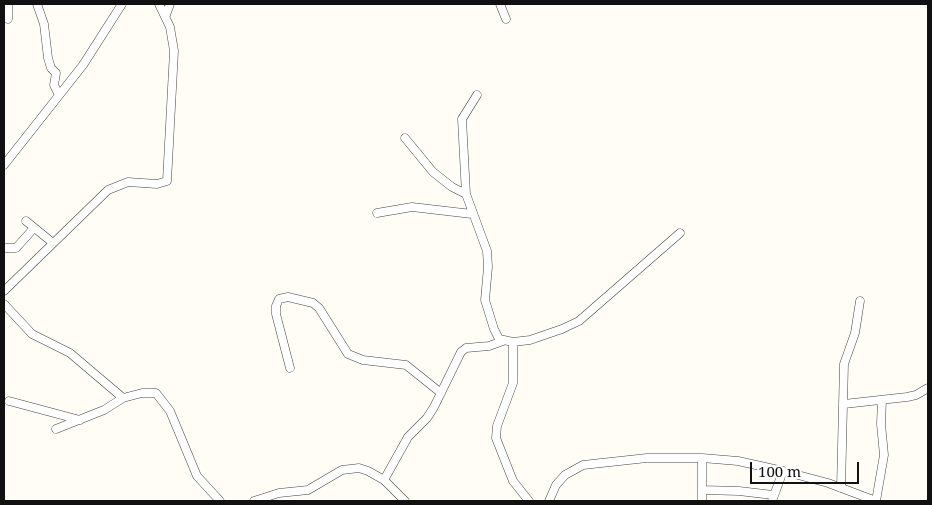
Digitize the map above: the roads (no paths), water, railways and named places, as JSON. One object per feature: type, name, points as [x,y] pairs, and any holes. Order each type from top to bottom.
[{"type":"street","points":[[8,4],[8,19]]},
{"type":"street","points":[[36,4],[44,24],[48,58],[51,68],[56,73],[54,85],[59,95]]},
{"type":"street","points":[[4,165],[83,65],[122,4]]},
{"type":"street","points":[[4,291],[108,190],[128,182],[164,183],[168,177],[174,51],[166,15],[159,4]]},
{"type":"street","points":[[166,15],[170,4]]},
{"type":"street","points":[[500,4],[506,19]]},
{"type":"street","points":[[478,95],[462,118],[466,194],[487,251],[487,309],[495,332],[503,341]]},
{"type":"street","points":[[405,138],[433,172],[452,187],[466,194]]},
{"type":"street","points":[[377,213],[412,207],[472,214]]},
{"type":"street","points":[[26,221],[53,243]]},
{"type":"street","points":[[4,248],[16,248],[34,228]]},
{"type":"street","points":[[384,480],[404,442],[427,418],[463,350],[490,346],[503,341],[513,342],[546,335],[579,321],[680,233]]},
{"type":"street","points":[[290,368],[276,314],[276,306],[279,299],[288,297],[313,303],[319,308],[348,354],[363,360],[406,365],[441,393]]},
{"type":"street","points":[[841,488],[844,364],[855,333],[860,301]]},
{"type":"street","points":[[4,304],[32,334],[70,353],[123,398]]},
{"type":"street","points":[[513,342],[513,383],[508,401],[497,426],[496,438],[513,481],[529,501]]},
{"type":"street","points":[[844,404],[916,396],[928,388]]},
{"type":"street","points":[[56,429],[104,410],[123,398],[150,392],[156,393],[162,398],[170,411],[197,476],[220,501]]},
{"type":"street","points":[[549,501],[556,485],[565,475],[583,466],[647,458],[702,458],[738,461],[782,471],[841,488],[876,501],[884,455],[880,424],[882,400]]},
{"type":"street","points":[[9,401],[80,420]]},
{"type":"street","points":[[702,458],[702,501]]},
{"type":"street","points":[[254,501],[279,493],[308,490],[333,475],[350,469],[368,471],[384,480],[405,501]]},
{"type":"street","points":[[702,490],[772,498],[782,471]]}]
